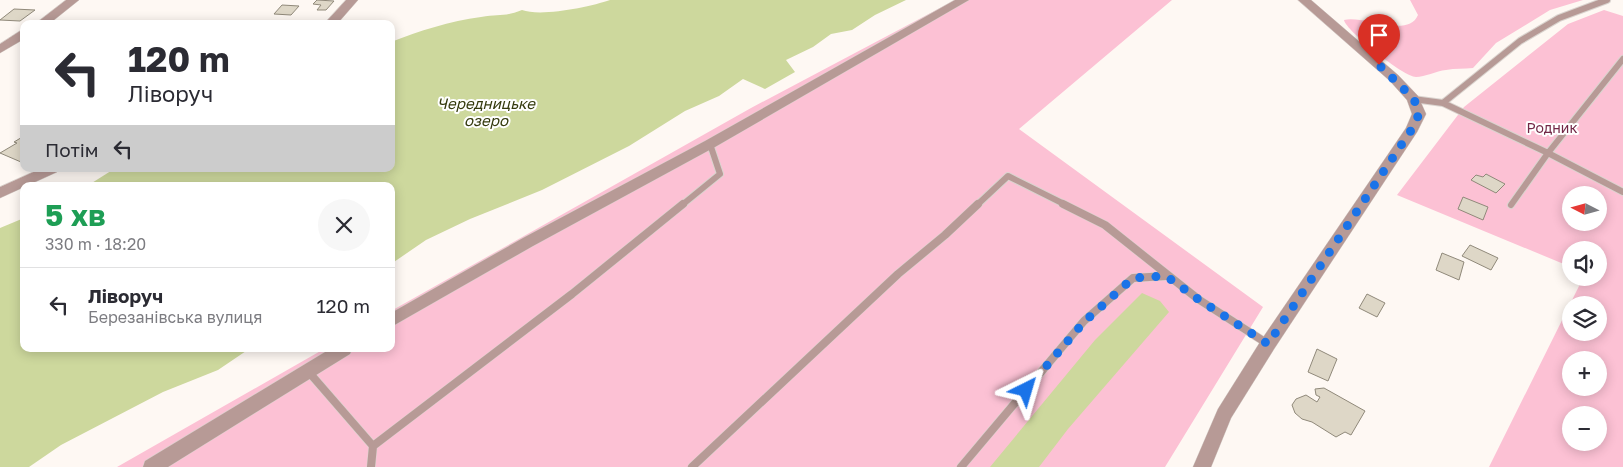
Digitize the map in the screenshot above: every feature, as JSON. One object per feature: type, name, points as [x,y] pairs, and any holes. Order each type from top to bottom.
[{"type":"street","points":[[46,20],[73,0]]},
{"type":"street","points":[[334,20],[352,0]]},
{"type":"street","points":[[395,319],[528,242],[710,144],[962,0]]},
{"type":"street","points":[[1202,467],[1224,414],[1268,344],[1412,129],[1419,114],[1414,99],[1394,78],[1304,0]]},
{"type":"street","points":[[0,49],[20,36]]},
{"type":"street","points":[[24,182],[46,172]]},
{"type":"street","points":[[0,193],[20,184]]},
{"type":"street","points":[[152,467],[339,352]]},
{"type":"lane","points":[[1443,103],[1520,41],[1559,18],[1607,0]]},
{"type":"lane","points":[[1511,206],[1548,153],[1623,59]]},
{"type":"lane","points":[[1414,99],[1443,103],[1548,153],[1623,192]]},
{"type":"lane","points":[[373,446],[572,294],[720,174],[710,144]]},
{"type":"lane","points":[[692,467],[898,274],[945,235],[1008,176],[1105,224],[1166,276],[1268,344]]},
{"type":"lane","points":[[961,467],[1084,322],[1133,278],[1166,276]]},
{"type":"lane","points":[[307,370],[373,446],[371,467]]},
{"type":"green space","points":[[955,0],[1172,0],[1019,129],[1263,307],[1165,467],[117,467],[319,352],[395,352],[395,309],[751,108]]},
{"type":"green space","points":[[1410,0],[1583,0],[1550,10],[1496,43],[1473,68],[1449,69],[1416,77],[1400,70],[1376,53],[1354,34],[1344,20],[1363,20],[1395,26],[1405,25],[1413,22],[1418,15]]},
{"type":"green space","name":"Родник","points":[[1604,10],[1623,16],[1623,467],[1489,467],[1562,320],[1562,341],[1607,341],[1607,296],[1574,296],[1579,286],[1607,286],[1607,241],[1562,241],[1562,263],[1397,195],[1464,107],[1568,24]]},
{"type":"water","name":"Чередницьке озеро","points":[[610,0],[906,0],[875,15],[852,30],[831,34],[813,47],[786,60],[795,72],[765,89],[743,79],[719,96],[685,111],[629,146],[542,190],[470,219],[426,240],[395,261],[395,182],[93,182],[109,172],[395,172],[395,41],[458,21],[522,10],[553,12]]},
{"type":"water","points":[[20,220],[20,352],[245,352],[218,370],[163,392],[61,445],[29,467],[0,467],[0,228]]},
{"type":"water","points":[[1142,293],[1160,301],[1169,312],[1068,429],[1039,467],[990,467],[1095,340]]},
{"type":"building","points":[[317,0],[334,1],[326,10],[317,10],[321,5],[313,4]]},
{"type":"building","points":[[282,5],[299,6],[291,15],[274,14]]},
{"type":"building","points":[[14,9],[35,10],[20,21],[0,20]]},
{"type":"building","points":[[20,138],[20,162],[0,153],[17,143],[14,142]]},
{"type":"building","points":[[1486,174],[1505,184],[1496,193],[1471,180],[1476,175],[1483,177]]},
{"type":"building","points":[[1463,197],[1488,207],[1483,220],[1458,209]]},
{"type":"building","points":[[1470,245],[1498,258],[1491,270],[1462,256]]},
{"type":"building","points":[[1442,253],[1464,262],[1459,280],[1436,270]]},
{"type":"building","points":[[1367,294],[1385,303],[1377,317],[1359,308]]},
{"type":"building","points":[[1317,349],[1337,359],[1328,381],[1308,372]]},
{"type":"building","points":[[1324,388],[1365,411],[1351,435],[1345,432],[1336,437],[1312,422],[1302,419],[1295,413],[1292,405],[1296,399],[1306,395],[1317,402],[1320,397],[1316,395],[1315,389]]},
{"type":"route","points":[[1026,390],[1084,322],[1133,278],[1166,276],[1268,344],[1412,129],[1419,114],[1414,99],[1379,65]]}]
